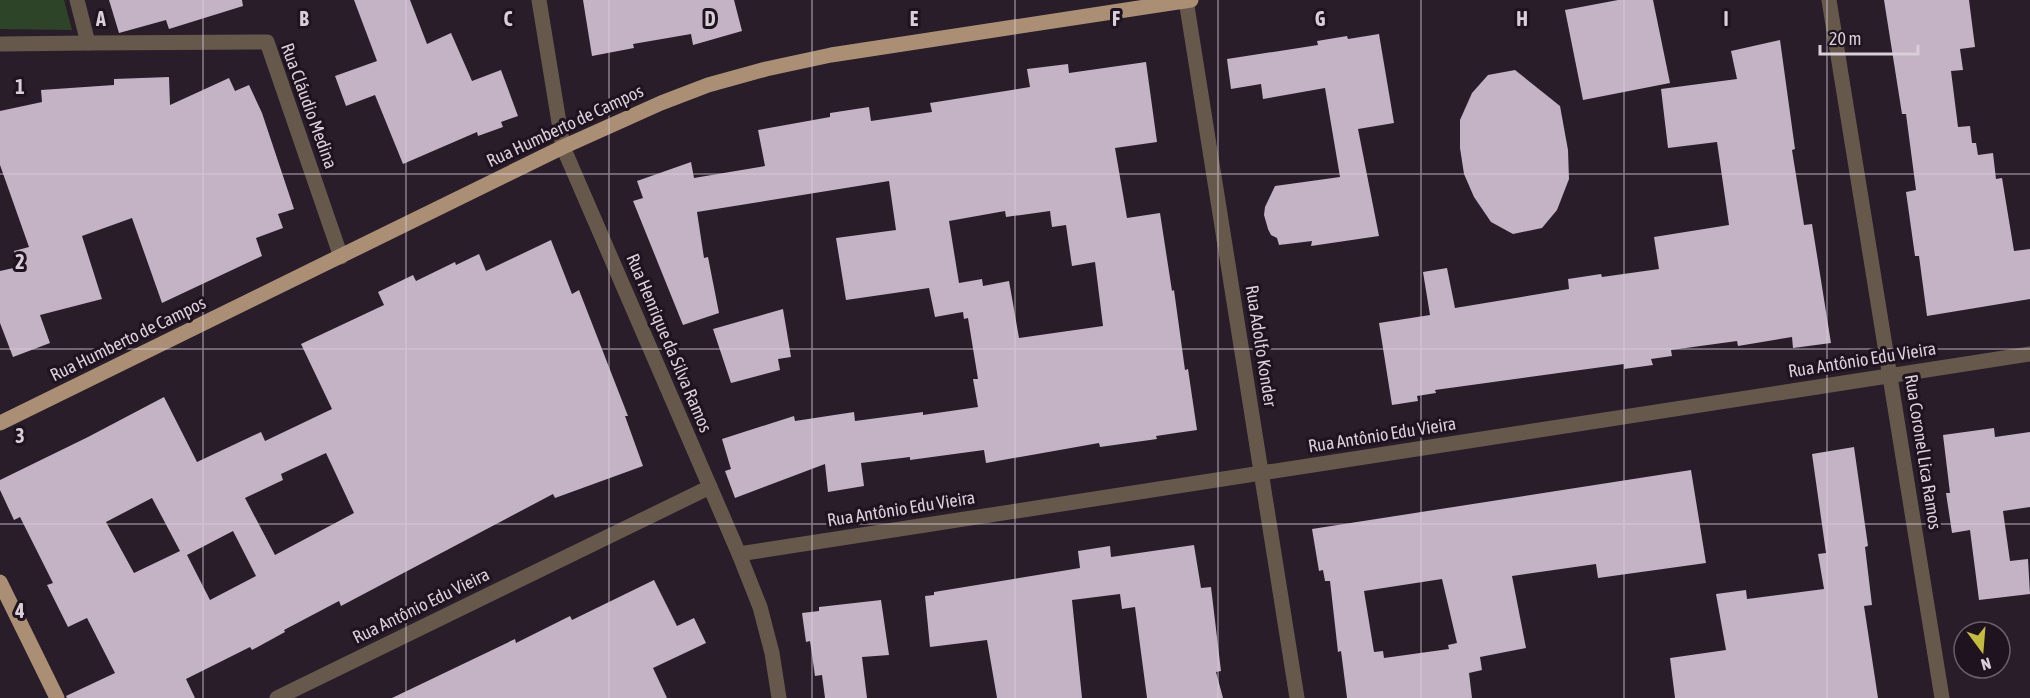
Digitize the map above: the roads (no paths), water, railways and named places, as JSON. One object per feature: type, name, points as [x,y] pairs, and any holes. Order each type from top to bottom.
[{"type":"main road","name":"Rua Humberto de Campos","points":[[0,423],[563,147],[661,103],[708,85],[766,69],[842,54],[1191,0]]},
{"type":"main road","points":[[0,582],[57,698]]},
{"type":"street","points":[[2,44],[88,44],[77,0]]},
{"type":"street","name":"Rua Henrique da Silva Ramos","points":[[539,0],[563,147],[760,607],[772,653],[779,698]]},
{"type":"street","name":"Rua Adolfo Konder","points":[[1186,0],[1297,698]]},
{"type":"street","name":"Rua Coronel Lica Ramos","points":[[1829,0],[1942,698]]},
{"type":"street","name":"Rua Cláudio Medina","points":[[88,44],[267,42],[341,256]]},
{"type":"street","name":"Rua Antônio Edu Vieira","points":[[739,554],[2030,354]]},
{"type":"street","name":"Rua Antônio Edu Vieira","points":[[277,698],[710,487]]}]
